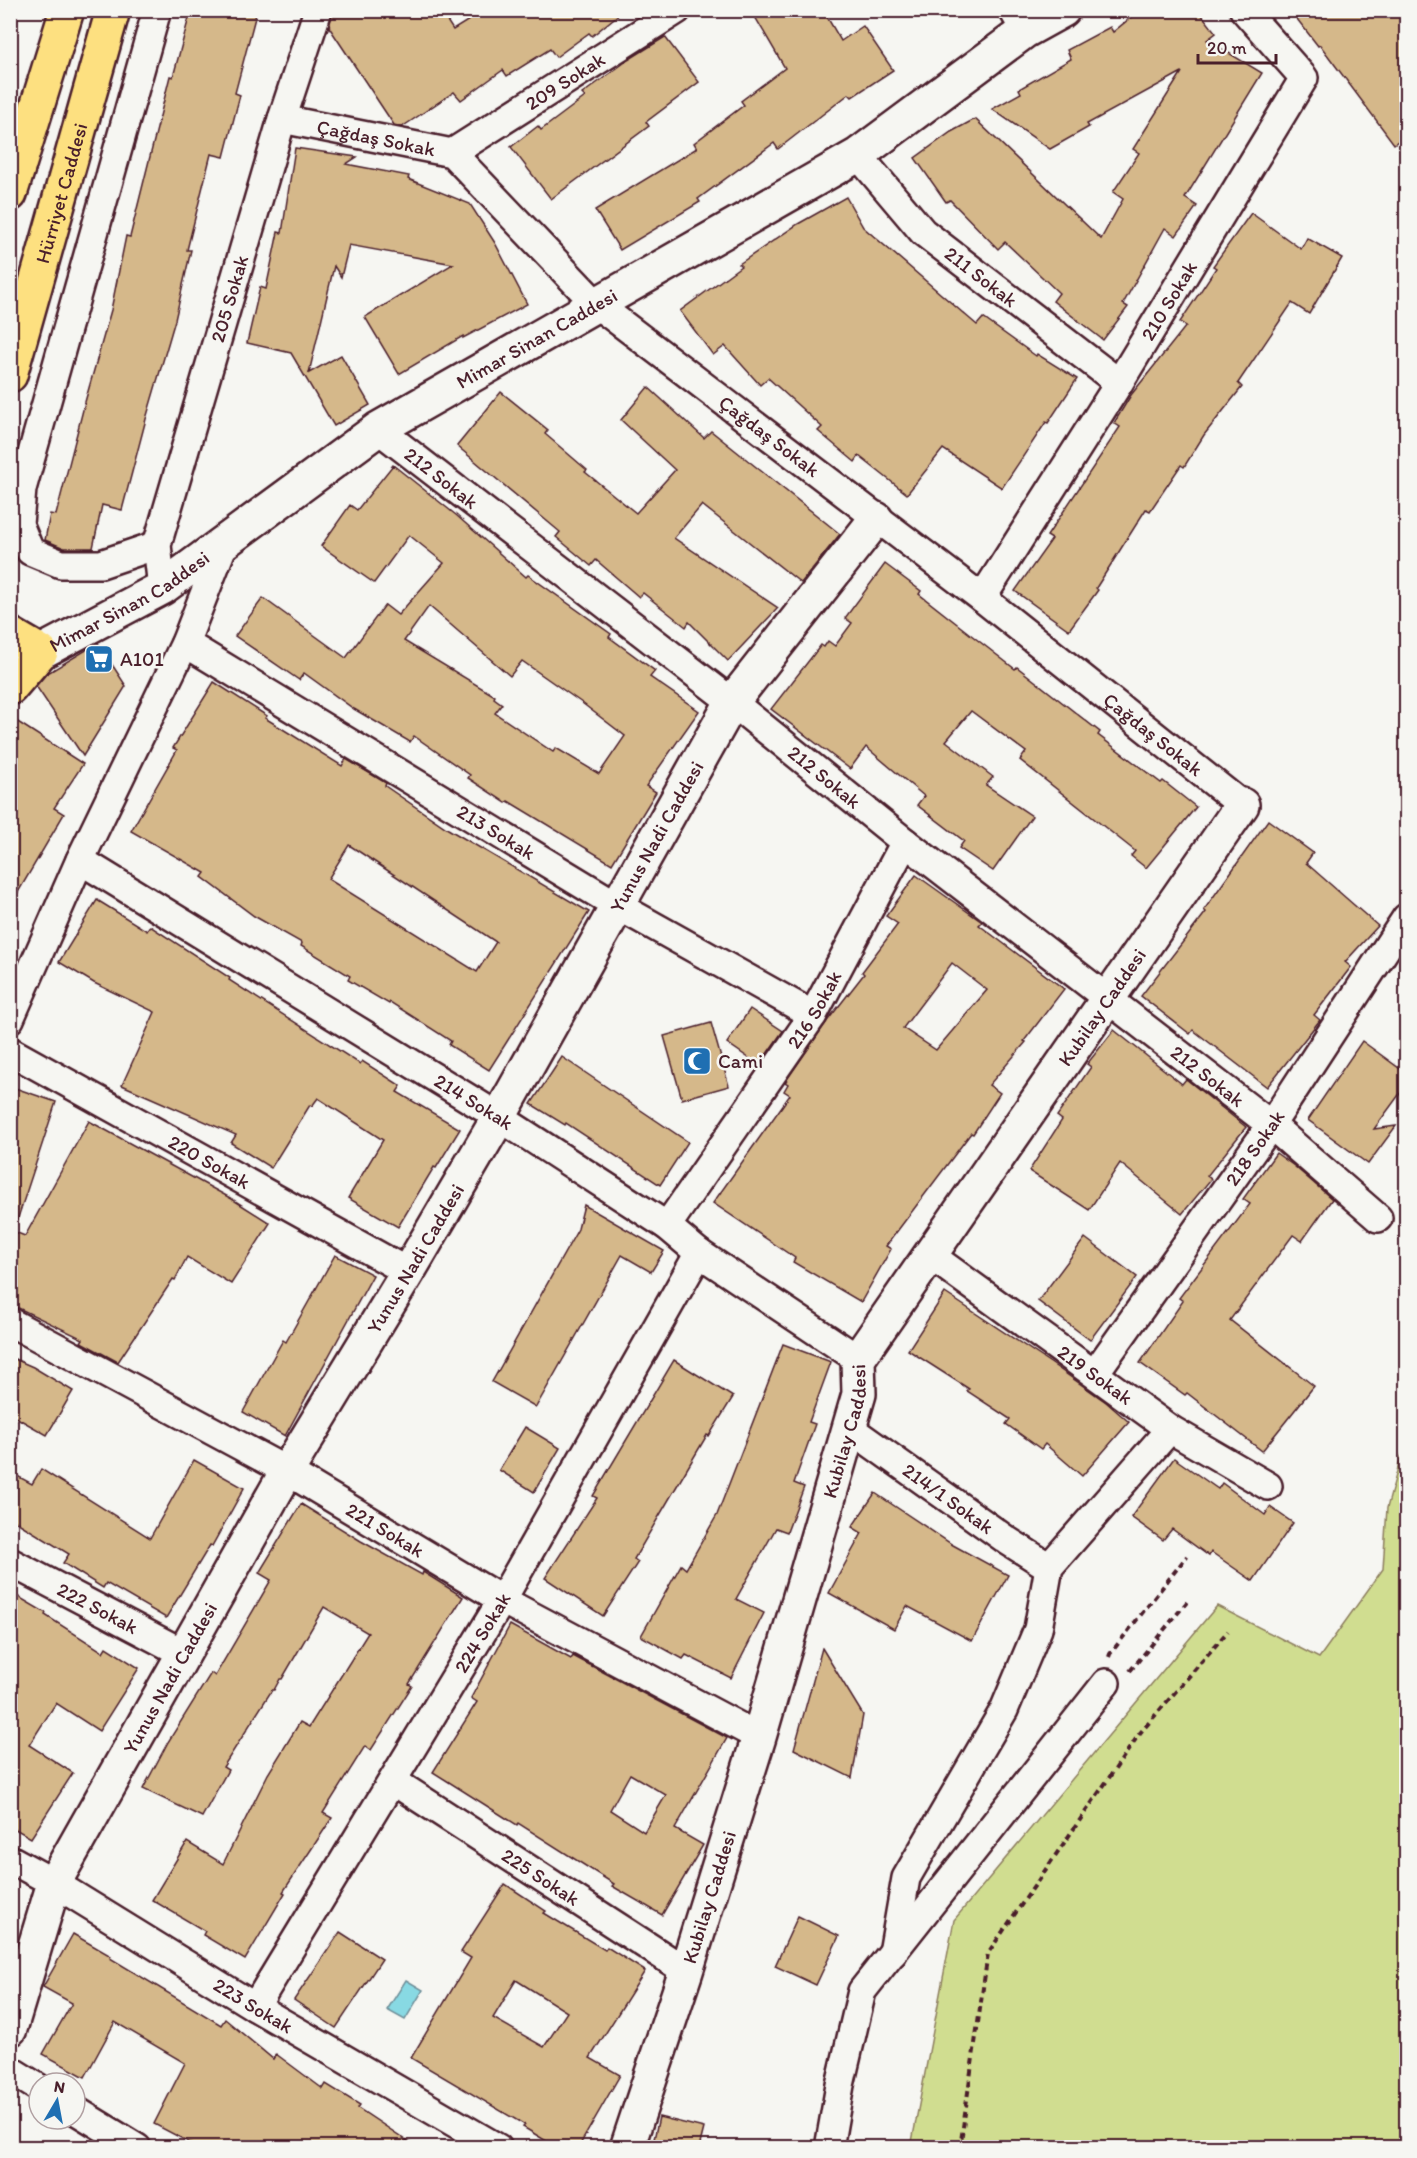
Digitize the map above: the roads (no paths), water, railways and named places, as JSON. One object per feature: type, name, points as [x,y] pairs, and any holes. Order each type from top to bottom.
[{"type":"highway","points":[[10,194],[66,10]]},
{"type":"highway","name":"Hürriyet Caddesi","points":[[10,375],[113,10]]},
{"type":"highway","points":[[10,634],[40,652],[10,688]]},
{"type":"street","points":[[157,10],[22,489],[20,524],[30,552],[62,564],[101,564],[158,545]]},
{"type":"street","name":"205 Sokak","points":[[162,588],[158,545],[282,119],[318,10]]},
{"type":"street","name":"209 Sokak","points":[[452,153],[677,10]]},
{"type":"street","name":"Mimar Sinan Caddesi","points":[[10,665],[40,652],[162,588],[378,429],[858,155],[1019,21],[1063,10]]},
{"type":"street","name":"210 Sokak","points":[[982,598],[1119,383],[1304,78],[1244,10]]},
{"type":"street","name":"Çağdaş Sokak","points":[[282,119],[452,153],[596,304],[982,598],[1242,805]]},
{"type":"street","name":"211 Sokak","points":[[858,155],[923,232],[1119,383]]},
{"type":"street","name":"212 Sokak","points":[[378,429],[732,702],[905,842],[1271,1125],[1378,1218]]},
{"type":"street","name":"Yunus Nadi Caddesi","points":[[10,2029],[54,1883],[287,1471],[499,1117],[732,702],[876,519]]},
{"type":"street","points":[[10,1019],[80,860],[185,643],[225,541]]},
{"type":"street","name":"213 Sokak","points":[[185,643],[618,906],[813,1015]]},
{"type":"street","name":"Kubilay Caddesi","points":[[627,2148],[686,1971],[759,1737],[848,1427],[860,1394],[858,1359],[1242,805]]},
{"type":"street","name":"216 Sokak","points":[[667,1226],[813,1015],[905,842]]},
{"type":"street","name":"214 Sokak","points":[[80,860],[499,1117],[667,1226],[699,1253],[858,1359]]},
{"type":"street","name":"218 Sokak","points":[[1095,1373],[1271,1125],[1407,918]]},
{"type":"street","name":"220 Sokak","points":[[10,1051],[408,1272]]},
{"type":"street","name":"224 Sokak","points":[[255,2007],[502,1600],[699,1253]]},
{"type":"street","name":"219 Sokak","points":[[930,1255],[1170,1429],[1268,1486]]},
{"type":"street","name":"221 Sokak","points":[[10,1322],[287,1471],[502,1600],[759,1737]]},
{"type":"street","name":"214/1 Sokak","points":[[848,1427],[1008,1541],[1049,1567]]},
{"type":"street","points":[[893,1953],[906,1878],[1004,1710],[1038,1629],[1049,1567],[1170,1429]]},
{"type":"street","name":"222 Sokak","points":[[10,1562],[185,1654]]},
{"type":"street","points":[[829,2148],[840,2085],[862,1990],[1106,1683]]},
{"type":"street","name":"225 Sokak","points":[[393,1781],[686,1971]]},
{"type":"street","name":"223 Sokak","points":[[10,1859],[54,1883],[255,2007],[498,2148]]},
{"type":"street","points":[[10,2070],[27,2081]]},
{"type":"street","points":[[87,2117],[137,2148]]},
{"type":"water","points":[[406,1980],[423,1990],[405,2020],[387,2010]]},
{"type":"place","name":"A101","points":[[99,659]]},
{"type":"place","name":"Cami","points":[[697,1061]]}]
